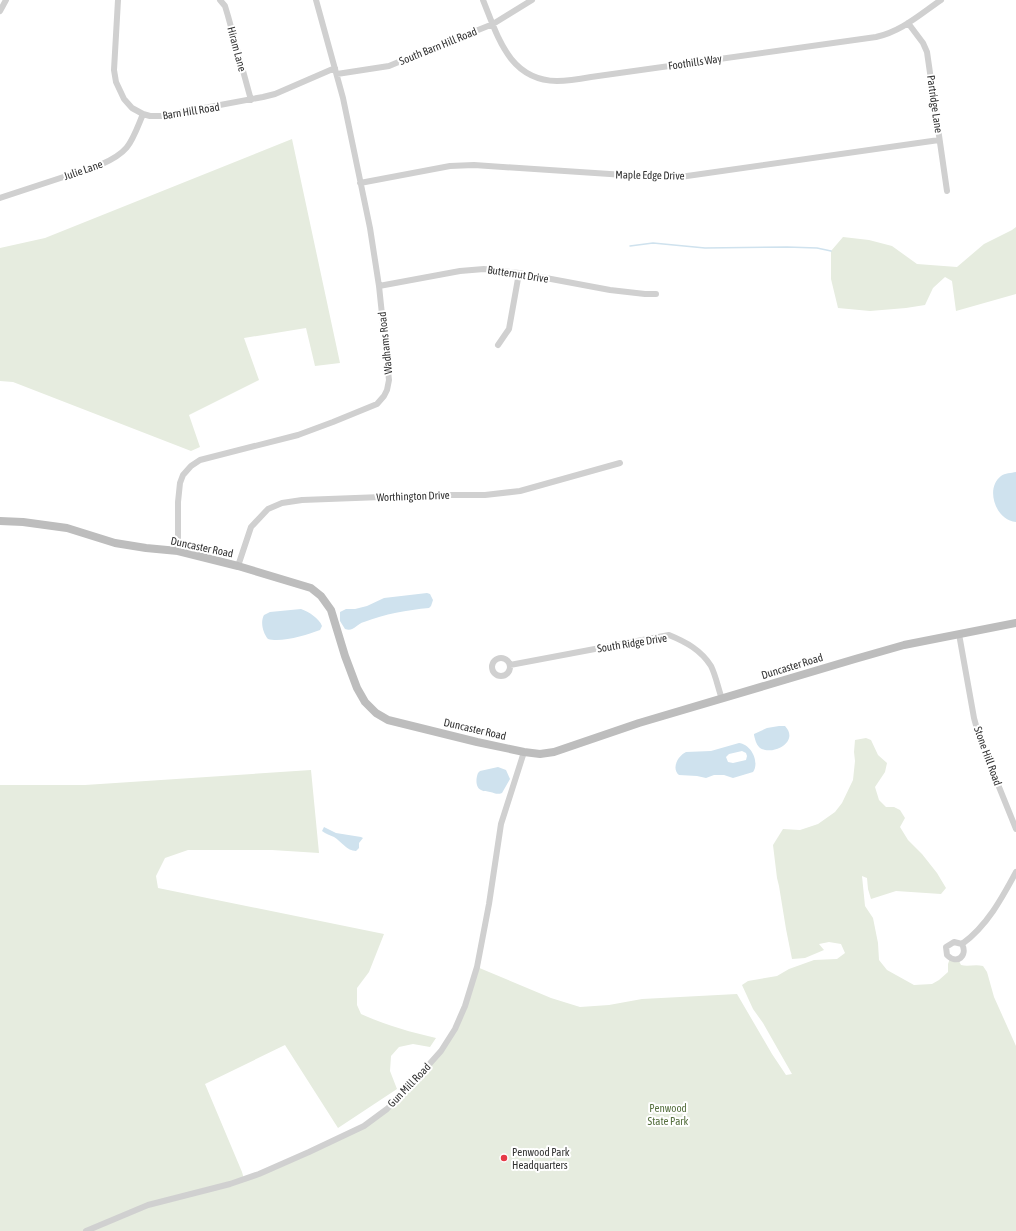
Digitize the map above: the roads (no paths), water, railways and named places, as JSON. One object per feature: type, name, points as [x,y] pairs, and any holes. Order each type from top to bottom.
[{"type":"street","points":[[0,11],[6,0]]},
{"type":"street","points":[[118,0],[114,70],[116,82],[124,99],[132,108],[143,114]]},
{"type":"street","name":"Hiram Lane","points":[[220,0],[225,6],[251,100]]},
{"type":"street","name":"Wadhams Road","points":[[178,551],[178,502],[180,483],[183,475],[195,463],[200,460],[298,435],[366,409],[377,404],[384,396],[389,380],[379,286],[370,228],[349,122],[316,0]]},
{"type":"street","name":"Foothills Way","points":[[483,0],[503,48],[514,63],[529,74],[536,77],[557,81],[876,37],[898,30],[940,0]]},
{"type":"street","name":"South Barn Hill Road","points":[[336,71],[389,66],[493,24],[532,0]]},
{"type":"street","name":"Partridge Lane","points":[[908,23],[923,43],[927,52],[947,191]]},
{"type":"street","name":"Barn Hill Road","points":[[143,114],[150,116],[161,116],[251,100],[275,94],[336,71]]},
{"type":"street","name":"Julie Lane","points":[[0,198],[100,164],[119,155],[128,146],[133,138],[143,114]]},
{"type":"street","name":"Maple Edge Drive","points":[[360,183],[463,165],[640,176],[680,177],[939,140]]},
{"type":"street","name":"Butternut Drive","points":[[379,286],[475,269],[484,269],[519,273],[610,290],[656,294]]},
{"type":"street","points":[[498,345],[509,329],[519,273]]},
{"type":"street","name":"Worthington Drive","points":[[238,566],[251,527],[268,509],[282,502],[435,495],[485,495],[520,491],[620,463]]},
{"type":"street","name":"Duncaster Road","points":[[0,521],[23,522],[67,528],[115,543],[178,551],[238,566],[311,588],[321,596],[331,610],[357,688],[365,702],[376,713],[388,720],[477,742],[540,754],[554,752],[639,723],[904,645],[1016,623]]},
{"type":"street","name":"Stone Hill Road","points":[[958,634],[974,718],[980,740],[1016,829]]},
{"type":"street","name":"South Ridge Drive","points":[[510,665],[669,635],[682,640],[699,651],[711,667],[722,699]]},
{"type":"street","name":"Gun Mill Road","points":[[86,1231],[148,1205],[230,1184],[259,1174],[309,1152],[364,1126],[387,1109],[408,1088],[441,1051],[455,1029],[466,1006],[477,967],[489,904],[501,824],[524,752]]},
{"type":"street","points":[[962,944],[980,929],[1016,872]]},
{"type":"water","points":[[1016,472],[1016,522],[1003,516],[998,510],[993,495],[996,481],[1001,476]]},
{"type":"water","points":[[427,593],[430,594],[433,600],[429,608],[404,611],[380,617],[361,623],[353,629],[348,630],[345,629],[340,621],[340,612],[346,609],[355,609],[367,606],[384,598]]},
{"type":"water","points":[[301,609],[319,620],[322,626],[320,630],[287,639],[268,639],[265,634],[262,621],[264,615],[270,612]]},
{"type":"water","points":[[785,726],[789,732],[789,738],[786,743],[782,747],[770,750],[764,750],[759,747],[754,734],[767,728]]},
{"type":"water","points":[[739,743],[743,744],[751,750],[753,754],[755,759],[755,768],[753,772],[733,778],[724,775],[714,775],[706,778],[679,775],[676,769],[676,762],[680,756],[686,752],[711,751]],"holes":[[[742,751],[746,753],[746,760],[733,763],[728,762],[726,757],[729,754]]]},
{"type":"water","points":[[498,767],[506,770],[510,779],[502,793],[496,794],[479,789],[476,782],[478,773],[480,771]]},
{"type":"water","points":[[324,827],[336,833],[363,838],[359,843],[359,848],[356,851],[353,851],[347,848],[334,837],[322,831]]},
{"type":"waterway","points":[[630,246],[653,243],[705,248],[787,247],[817,248],[831,251]]},
{"type":"place","name":"Penwood Park Headquarters","points":[[504,1158]]},
{"type":"park label","name":"Penwood State Park","points":[[668,1114]]}]
